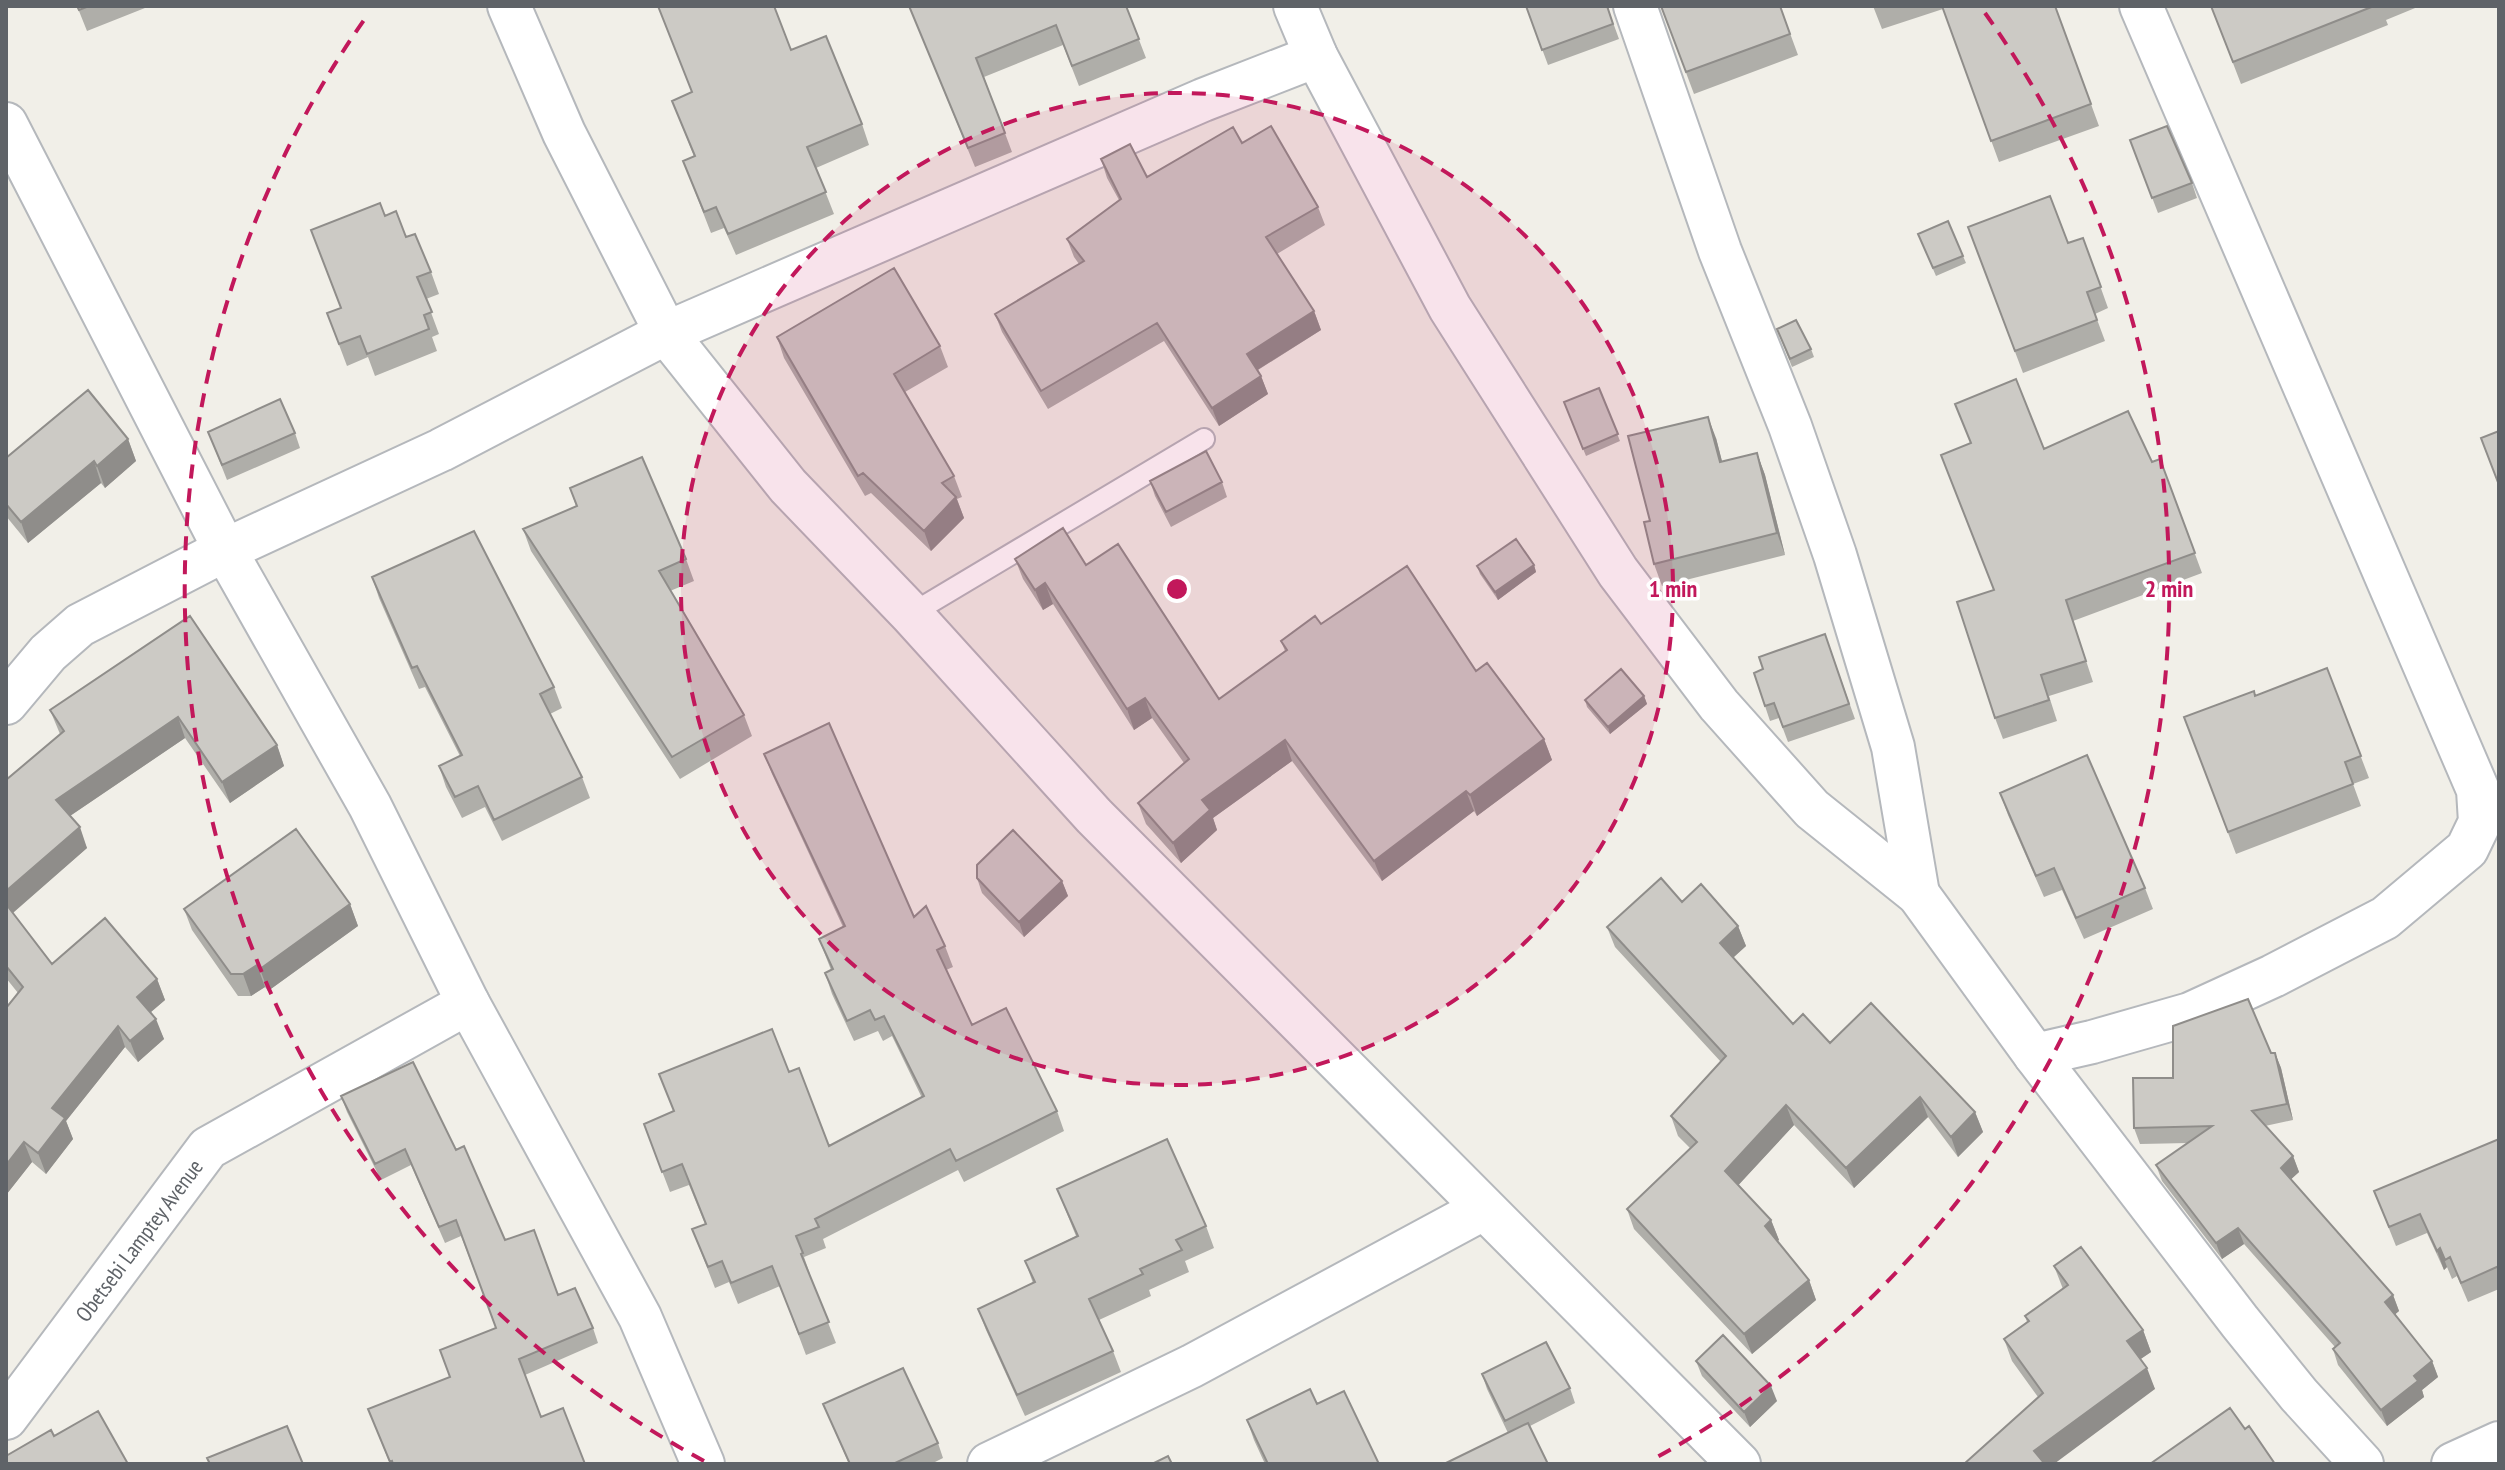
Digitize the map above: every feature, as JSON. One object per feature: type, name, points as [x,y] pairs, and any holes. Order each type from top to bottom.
[{"type":"street","points":[[509,6],[564,133],[666,333],[788,486],[911,614],[1094,816],[1739,1464]]},
{"type":"street","points":[[1295,6],[1316,56],[1450,308],[1618,572],[1719,705],[1812,809],[1918,894],[2035,1055],[2240,1322],[2299,1395],[2362,1464]]},
{"type":"street","points":[[1635,6],[1720,251],[1790,426],[1835,555],[1893,747],[1918,894]]},
{"type":"street","points":[[2035,1055],[2190,1014],[2273,976],[2385,918],[2467,849],[2490,822],[2141,6]]},
{"type":"street","points":[[6,703],[48,653],[80,625],[225,550],[441,450],[666,333],[1203,100],[1316,56]]},
{"type":"street","points":[[6,124],[225,550],[370,806],[468,1003],[640,1317],[703,1464]]},
{"type":"street","name":"Obetsebi Lamptey Avenue","points":[[6,1418],[208,1148],[468,1003]]},
{"type":"street","points":[[989,1464],[1192,1366],[1483,1209]]},
{"type":"street","points":[[2453,1464],[2499,1443]]},
{"type":"lane","points":[[911,614],[1204,439]]},
{"type":"building","points":[[658,6],[774,6],[791,50],[826,36],[862,124],[807,147],[826,192],[728,234],[716,207],[704,212],[683,161],[695,156],[672,101],[692,92]]},
{"type":"building","points":[[909,6],[1126,6],[1139,39],[1072,66],[1056,25],[976,58],[1005,133],[968,148]]},
{"type":"building","points":[[1526,6],[1607,6],[1613,24],[1542,50]]},
{"type":"building","points":[[1661,6],[1780,6],[1790,34],[1686,72]]},
{"type":"building","points":[[1942,6],[2055,6],[2091,104],[1991,141]]},
{"type":"building","points":[[2211,6],[2374,6],[2233,62]]},
{"type":"building","points":[[1271,126],[1318,207],[1266,237],[1314,311],[1247,354],[1261,376],[1212,408],[1157,323],[1041,391],[995,314],[1084,261],[1067,239],[1121,199],[1101,159],[1130,144],[1147,177],[1233,127],[1242,143]]},
{"type":"building","points":[[2167,126],[2192,183],[2152,198],[2130,140]]},
{"type":"building","points":[[2050,196],[2068,243],[2083,238],[2101,287],[2087,292],[2097,320],[2015,351],[1968,227]]},
{"type":"building","points":[[380,203],[385,216],[396,211],[406,237],[415,234],[431,272],[417,277],[432,312],[424,315],[429,329],[367,354],[360,336],[339,344],[327,313],[341,308],[311,230]]},
{"type":"building","points":[[1948,221],[1963,256],[1933,268],[1918,234]]},
{"type":"building","points":[[894,268],[940,346],[894,374],[954,476],[942,483],[956,497],[924,531],[863,473],[858,476],[777,337]]},
{"type":"building","points":[[1796,320],[1811,349],[1790,359],[1777,329]]},
{"type":"building","points":[[2016,379],[2044,449],[2128,411],[2152,462],[2160,459],[2195,553],[2066,600],[2086,661],[2041,675],[2049,700],[1995,718],[1957,602],[1994,590],[1941,455],[1971,443],[1955,404]]},
{"type":"building","points":[[1599,388],[1618,434],[1583,449],[1564,402]]},
{"type":"building","points":[[88,390],[128,439],[97,466],[94,461],[21,522],[6,504],[6,458]]},
{"type":"building","points":[[280,399],[295,433],[222,465],[208,432]]},
{"type":"building","points":[[1708,417],[1720,462],[1757,453],[1777,533],[1654,564],[1644,522],[1650,521],[1628,436]]},
{"type":"building","points":[[2499,431],[2499,485],[2481,438]]},
{"type":"building","points":[[1206,451],[1222,482],[1166,512],[1150,481]]},
{"type":"building","points":[[642,457],[686,559],[659,571],[744,715],[672,757],[523,529],[577,506],[570,488]]},
{"type":"building","points":[[1063,528],[1086,565],[1118,544],[1219,699],[1287,650],[1281,641],[1315,616],[1321,624],[1407,566],[1476,671],[1487,663],[1544,739],[1470,795],[1466,791],[1374,861],[1285,740],[1202,800],[1210,810],[1173,843],[1138,803],[1189,759],[1145,698],[1127,709],[1045,583],[1035,590],[1015,559]]},
{"type":"building","points":[[474,531],[554,687],[540,694],[582,777],[494,820],[478,786],[455,797],[439,766],[462,755],[417,666],[412,668],[372,577]]},
{"type":"building","points":[[1516,539],[1534,565],[1495,592],[1477,566]]},
{"type":"building","points":[[190,616],[277,745],[222,782],[178,717],[56,800],[80,827],[6,891],[6,780],[64,731],[50,710]]},
{"type":"building","points":[[1825,634],[1849,704],[1783,727],[1774,703],[1765,706],[1754,673],[1763,669],[1759,657]]},
{"type":"building","points":[[2327,668],[2361,756],[2345,762],[2353,784],[2228,832],[2184,717],[2254,691],[2255,696]]},
{"type":"building","points":[[1621,669],[1644,696],[1608,727],[1585,700]]},
{"type":"building","points":[[829,723],[914,917],[926,906],[945,946],[937,950],[972,1025],[1006,1008],[1057,1111],[956,1161],[950,1149],[815,1219],[819,1227],[796,1236],[829,1322],[799,1334],[772,1266],[731,1283],[722,1261],[708,1267],[692,1229],[706,1224],[682,1164],[662,1172],[644,1124],[674,1111],[659,1074],[772,1029],[789,1072],[799,1068],[829,1146],[924,1096],[884,1016],[875,1020],[870,1010],[847,1021],[825,973],[833,969],[819,939],[845,926],[764,754]]},
{"type":"building","points":[[2087,755],[2145,888],[2076,918],[2054,868],[2036,876],[2000,793]]},
{"type":"building","points":[[296,829],[350,904],[260,969],[257,965],[243,974],[231,974],[184,909]]},
{"type":"building","points":[[1013,830],[1062,881],[1019,922],[977,878],[977,865]]},
{"type":"building","points":[[1661,878],[1682,902],[1701,884],[1738,926],[1720,943],[1793,1024],[1803,1014],[1830,1043],[1871,1003],[1975,1112],[1951,1137],[1920,1097],[1846,1168],[1786,1105],[1725,1171],[1771,1220],[1765,1226],[1809,1280],[1744,1334],[1627,1209],[1697,1142],[1671,1116],[1726,1056],[1607,927]]},
{"type":"building","points":[[6,904],[52,964],[105,918],[157,979],[137,997],[156,1019],[130,1041],[118,1026],[52,1108],[65,1118],[38,1153],[24,1142],[6,1165],[6,1008],[23,987],[6,966]]},
{"type":"building","points":[[2248,999],[2271,1053],[2275,1053],[2287,1104],[2252,1111],[2293,1156],[2281,1168],[2393,1295],[2385,1302],[2432,1361],[2414,1376],[2418,1381],[2381,1410],[2333,1349],[2340,1343],[2238,1228],[2216,1243],[2156,1165],[2212,1126],[2134,1128],[2133,1078],[2173,1078],[2173,1026]]},
{"type":"building","points":[[413,1062],[456,1150],[464,1146],[505,1240],[534,1230],[558,1295],[575,1288],[593,1328],[519,1359],[541,1417],[563,1408],[585,1464],[390,1462],[368,1409],[450,1377],[440,1350],[496,1328],[456,1220],[439,1227],[405,1149],[375,1164],[341,1096]]},
{"type":"building","points":[[1167,1139],[1206,1226],[1176,1240],[1182,1250],[1140,1269],[1143,1274],[1089,1299],[1113,1351],[1017,1395],[978,1309],[1035,1282],[1025,1261],[1078,1236],[1057,1189]]},
{"type":"building","points":[[2499,1139],[2499,1266],[2461,1283],[2450,1257],[2445,1260],[2440,1248],[2437,1251],[2420,1214],[2389,1227],[2374,1191]]},
{"type":"building","points":[[2081,1247],[2143,1330],[2127,1341],[2147,1368],[2034,1451],[2045,1464],[1964,1464],[2043,1393],[2004,1339],[2029,1321],[2025,1316],[2068,1285],[2054,1266]]},
{"type":"building","points":[[1723,1335],[1771,1386],[1744,1412],[1696,1361]]},
{"type":"building","points":[[1546,1342],[1570,1388],[1505,1421],[1482,1374]]},
{"type":"building","points":[[903,1368],[938,1443],[893,1464],[850,1464],[823,1404]]},
{"type":"building","points":[[1310,1389],[1317,1404],[1344,1391],[1379,1464],[1268,1464],[1247,1420]]},
{"type":"building","points":[[2230,1408],[2245,1429],[2249,1426],[2275,1464],[2150,1464]]},
{"type":"building","points":[[98,1411],[128,1464],[6,1464],[6,1456],[51,1430],[54,1436]]},
{"type":"building","points":[[1528,1423],[1548,1464],[1444,1464]]},
{"type":"building","points":[[287,1426],[303,1464],[210,1464],[207,1458]]},
{"type":"building","points":[[1168,1456],[1172,1464],[1152,1464]]}]
